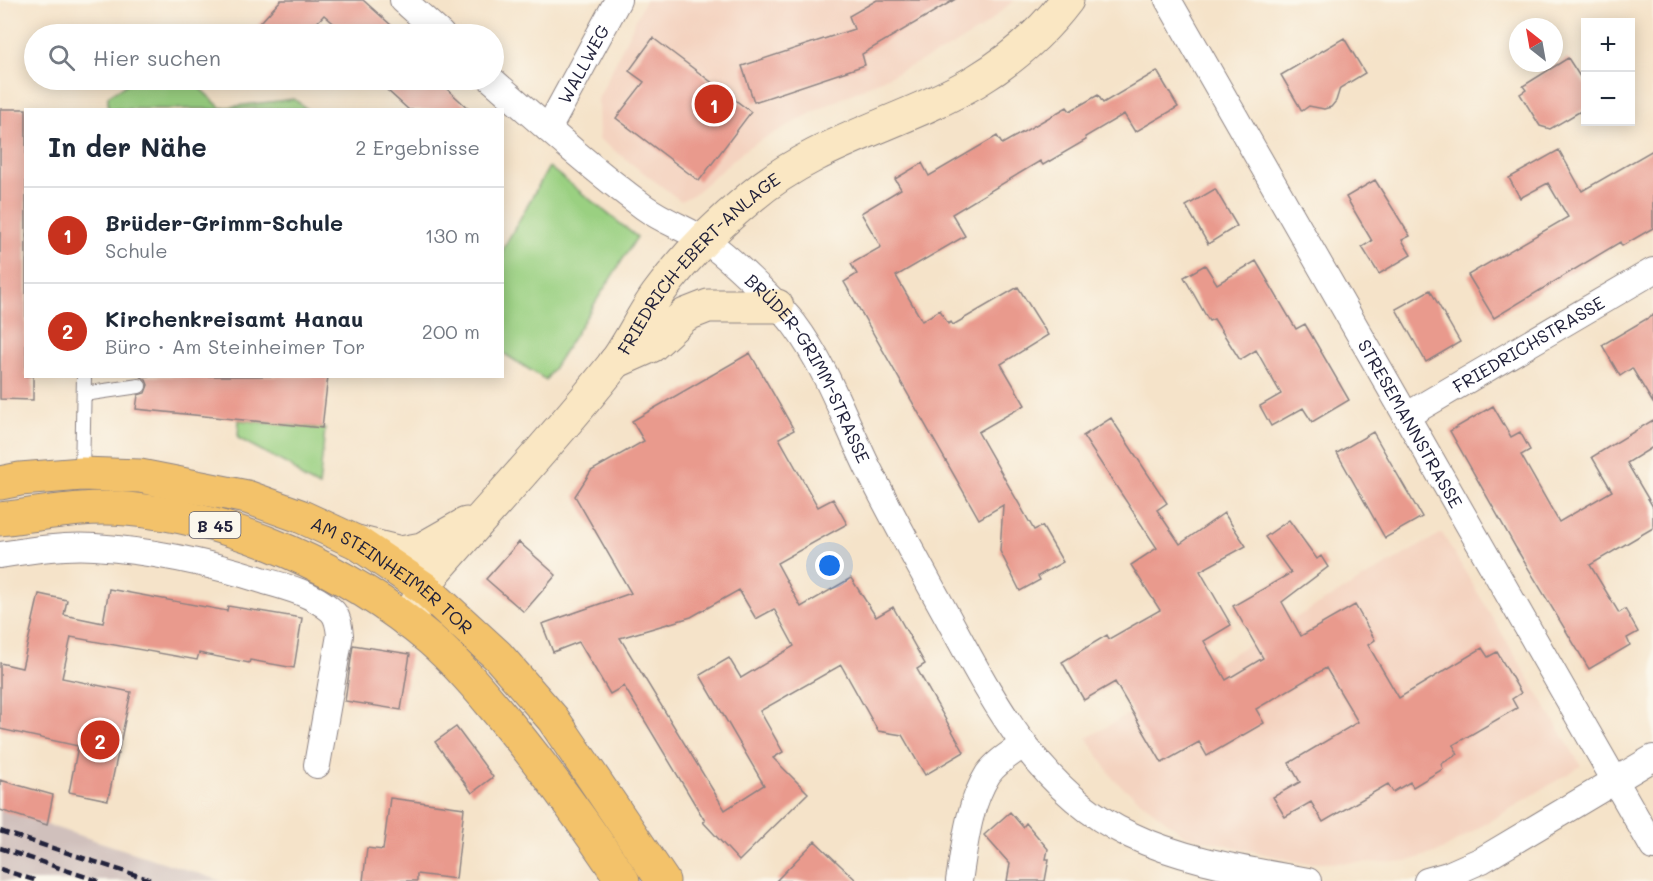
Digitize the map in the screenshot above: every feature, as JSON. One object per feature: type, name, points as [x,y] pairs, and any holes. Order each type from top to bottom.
[{"type":"main road","name":"FRIEDRICH-EBERT-ANLAGE","points":[[408,622],[424,588],[436,570],[615,362],[657,296],[705,241],[751,196],[793,167],[825,150],[930,104],[975,81],[1029,42],[1067,0]]},
{"type":"main road","points":[[615,362],[651,346],[685,315],[708,306],[777,306]]},
{"type":"main road","name":"AM STEINHEIMER TOR","points":[[0,483],[82,474],[140,476],[247,496],[300,516],[356,542],[424,588],[498,656],[553,719],[663,881]]},
{"type":"main road","name":"AM STEINHEIMER TOR","points":[[0,519],[62,511],[124,508],[179,515],[231,529],[292,553],[348,582],[408,622],[471,680],[523,740],[572,805],[623,881]]},
{"type":"main road","points":[[356,542],[401,553],[422,549],[486,513]]},
{"type":"street","points":[[403,0],[430,24]]},
{"type":"street","name":"WALLWEG","points":[[548,129],[618,0]]},
{"type":"street","name":"STRESEMANNSTRASSE","points":[[1168,0],[1653,847]]},
{"type":"street","name":"BRÜDER-GRIMM-STRASSE","points":[[503,90],[645,208],[705,241],[735,263],[793,323],[824,370],[859,449],[902,535],[994,703],[1033,757],[1096,816],[1129,835],[1223,865],[1308,881]]},
{"type":"street","name":"FRIEDRICHSTRASSE","points":[[1406,417],[1653,271]]},
{"type":"street","points":[[0,555],[45,549],[94,547],[185,559],[234,571],[294,590],[331,610],[338,621],[340,635],[317,765]]},
{"type":"street","points":[[959,881],[969,817],[988,774],[1000,761],[1024,744]]},
{"type":"street","points":[[1427,881],[1448,875],[1482,860],[1653,758]]},
{"type":"lane","points":[[82,474],[84,378]]},
{"type":"lane","points":[[84,394],[139,386]]},
{"type":"shaded area","points":[[645,0],[1014,0],[981,29],[945,50],[819,109],[747,148],[694,194],[681,201],[599,139],[598,99]]},
{"type":"shaded area","points":[[1442,533],[1581,766],[1440,851],[1405,862],[1303,863],[1184,835],[1114,780],[1087,738]]},
{"type":"shaded area","points":[[0,810],[47,825],[222,881],[0,881]]},
{"type":"green space","points":[[117,90],[202,90],[221,108],[108,108],[108,96]]},
{"type":"green space","points":[[294,99],[306,108],[221,108]]},
{"type":"green space","points":[[549,167],[637,237],[546,380],[504,354],[504,247]]},
{"type":"green space","points":[[239,420],[325,429],[319,487],[302,478],[292,467],[238,438]]},
{"type":"building","points":[[281,0],[363,0],[390,24],[334,24],[324,15],[315,24],[259,24]]},
{"type":"building","points":[[877,0],[954,0],[862,54],[865,65],[754,102],[742,66],[854,29],[849,16]]},
{"type":"building","points":[[653,38],[751,112],[699,181],[616,118],[644,82],[629,71]]},
{"type":"building","points":[[1344,38],[1365,73],[1340,88],[1336,101],[1331,107],[1324,109],[1309,106],[1302,111],[1281,75]]},
{"type":"building","points":[[1568,58],[1581,78],[1581,111],[1550,129],[1540,126],[1520,94],[1526,90],[1523,86],[1546,72],[1563,72],[1563,61]]},
{"type":"building","points":[[1157,71],[1178,107],[1135,132],[1124,114],[1043,165],[1040,161],[952,214],[965,236],[896,276],[922,321],[940,310],[948,324],[951,322],[953,325],[1018,287],[1048,335],[1001,364],[1025,405],[978,432],[1034,530],[1042,526],[1063,562],[1038,576],[1040,580],[1020,591],[1000,551],[1003,505],[979,519],[844,282],[857,274],[851,264],[881,247],[861,213],[901,189],[895,179],[922,163],[929,176],[997,136],[1002,144],[1067,107],[1070,111],[1098,95],[1103,103]]},
{"type":"building","points":[[387,90],[448,90],[468,108],[407,108]]},
{"type":"building","points":[[0,109],[24,109],[24,378],[33,378],[33,400],[0,399]]},
{"type":"building","points":[[1559,150],[1582,191],[1653,150],[1653,228],[1622,246],[1620,242],[1494,318],[1468,275],[1568,217],[1548,183],[1520,198],[1509,178]]},
{"type":"building","points":[[1375,180],[1410,236],[1402,240],[1411,255],[1379,274],[1362,247],[1372,241],[1346,197]]},
{"type":"building","points":[[1215,189],[1237,226],[1208,244],[1186,206]]},
{"type":"building","points":[[1256,261],[1296,329],[1305,324],[1349,400],[1312,422],[1303,408],[1271,426],[1260,406],[1281,394],[1256,350],[1240,360],[1214,319],[1209,321],[1184,277],[1205,265],[1217,284]]},
{"type":"building","points":[[1430,290],[1460,342],[1426,362],[1396,309]]},
{"type":"building","points":[[1653,315],[1653,403],[1632,368],[1620,376],[1602,345]]},
{"type":"building","points":[[750,353],[794,430],[779,438],[818,507],[833,499],[847,524],[777,563],[801,607],[851,578],[876,617],[893,607],[925,664],[917,669],[964,752],[925,775],[902,735],[878,731],[841,665],[760,711],[783,752],[773,758],[808,793],[739,861],[703,822],[705,821],[624,686],[610,694],[579,642],[553,652],[542,624],[631,593],[575,496],[591,471],[644,441],[632,421]],"holes":[[[739,590],[756,619],[774,609],[794,646],[741,678],[729,658],[700,675],[764,785],[725,810],[620,638],[691,617]]]},
{"type":"building","points":[[143,378],[328,378],[322,428],[136,409],[138,395],[145,393],[148,385]]},
{"type":"building","points":[[1493,406],[1511,437],[1520,432],[1530,450],[1521,455],[1559,522],[1612,491],[1592,457],[1653,420],[1653,447],[1627,463],[1653,507],[1653,528],[1590,565],[1619,613],[1625,609],[1638,632],[1627,638],[1630,645],[1589,669],[1516,548],[1450,431]]},
{"type":"building","points":[[1111,418],[1167,503],[1157,510],[1180,544],[1224,513],[1246,546],[1200,571],[1231,625],[1204,641],[1226,680],[1263,658],[1233,606],[1291,573],[1265,537],[1289,520],[1317,559],[1321,556],[1328,567],[1282,602],[1301,636],[1355,605],[1375,640],[1368,645],[1399,698],[1482,648],[1488,657],[1497,652],[1521,693],[1512,699],[1517,708],[1453,745],[1458,754],[1441,764],[1443,769],[1413,787],[1410,782],[1393,792],[1388,784],[1323,822],[1311,802],[1285,817],[1273,797],[1300,782],[1289,763],[1358,722],[1326,668],[1256,709],[1264,723],[1207,756],[1199,742],[1162,763],[1115,682],[1084,700],[1062,662],[1107,635],[1109,639],[1160,610],[1131,565],[1157,548],[1083,436]]},
{"type":"building","points":[[1373,432],[1422,517],[1385,538],[1337,453]]},
{"type":"building","points":[[519,542],[556,575],[524,612],[486,579]]},
{"type":"building","points":[[109,589],[227,611],[228,606],[302,618],[294,668],[250,660],[249,663],[199,653],[197,660],[71,637],[62,678],[131,692],[108,800],[69,792],[78,746],[0,729],[0,663],[22,668],[39,594],[67,600],[64,615],[103,623]]},
{"type":"building","points":[[353,645],[410,654],[401,710],[345,701]]},
{"type":"building","points":[[456,727],[493,777],[472,793],[435,742]]},
{"type":"building","points":[[0,780],[53,795],[47,825],[0,810]]},
{"type":"building","points":[[390,798],[464,808],[456,879],[417,874],[417,881],[363,881],[367,848],[383,850]]},
{"type":"building","points":[[1010,812],[1023,827],[1026,823],[1048,849],[1046,859],[1049,859],[1045,881],[1007,881],[1010,864],[984,835]]},
{"type":"building","points":[[815,841],[840,865],[857,881],[776,881]]},
{"type":"railway","points":[[0,831],[154,881]]},
{"type":"railway","points":[[0,848],[98,881]]},
{"type":"railway","points":[[0,869],[37,881]]},
{"type":"place","name":"Brüder-Grimm-Schule","points":[[714,104]]},
{"type":"place","name":"Kirchenkreisamt Hanau","points":[[100,740]]}]
